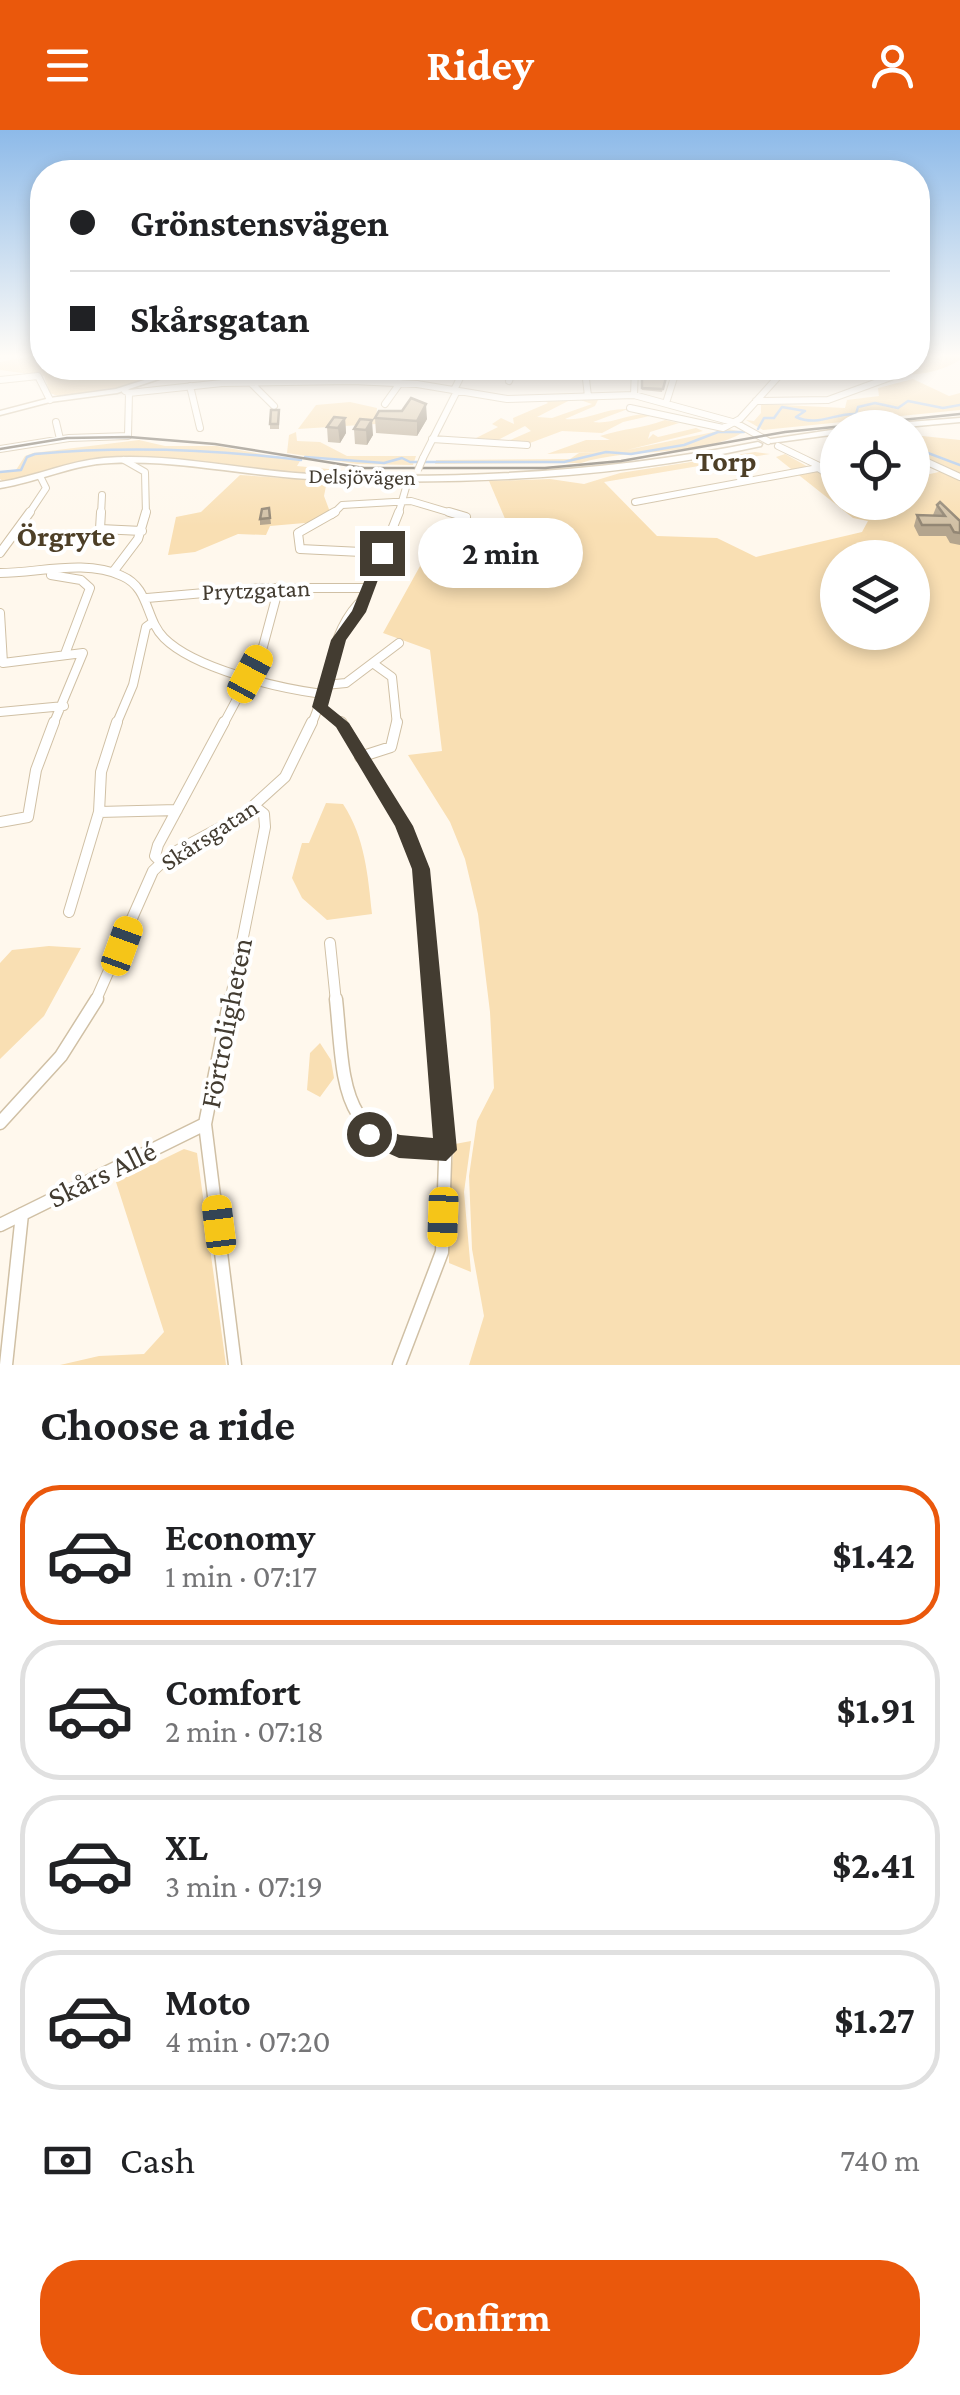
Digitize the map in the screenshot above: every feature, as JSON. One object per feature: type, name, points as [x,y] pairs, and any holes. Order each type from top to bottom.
[{"type":"street","points":[[0,449],[60,439],[128,436],[127,412]]},
{"type":"street","points":[[196,412],[200,428]]},
{"type":"street","name":"Skårsgatan","points":[[0,1124],[50,1069],[81,1026],[116,962],[148,878],[160,862],[254,806],[285,777],[320,707],[339,638],[359,612],[358,604],[445,412]]},
{"type":"street","points":[[656,412],[718,429],[736,423],[746,412]]},
{"type":"street","points":[[695,412],[736,423],[767,444],[818,468]]},
{"type":"street","points":[[930,422],[960,420]]},
{"type":"street","points":[[56,422],[60,439]]},
{"type":"street","name":"Delsjövägen","points":[[0,485],[41,478],[78,464],[124,460],[295,475],[570,473],[820,434]]},
{"type":"street","points":[[432,438],[526,445]]},
{"type":"street","points":[[113,572],[142,531],[150,508],[145,472],[124,460]]},
{"type":"street","points":[[930,463],[960,477]]},
{"type":"street","points":[[635,502],[818,468]]},
{"type":"street","points":[[0,553],[8,547],[22,519],[46,488],[41,478]]},
{"type":"street","points":[[102,496],[100,528],[142,531]]},
{"type":"street","points":[[382,553],[303,550],[297,545],[300,530],[326,521],[338,505],[405,501],[466,517]]},
{"type":"street","points":[[0,573],[90,568],[113,572],[132,581],[147,598],[153,622],[176,648],[250,674],[324,689],[346,683],[399,643]]},
{"type":"street","points":[[38,572],[81,580],[90,588],[65,654]]},
{"type":"street","points":[[160,862],[154,856],[158,845],[269,636],[278,588]]},
{"type":"street","name":"Prytzgatan","points":[[147,598],[278,588],[366,588]]},
{"type":"street","points":[[0,613],[6,664],[82,652],[64,706],[36,766],[28,817],[1,824]]},
{"type":"street","points":[[69,912],[99,812],[101,772],[109,741],[133,684],[146,627],[153,622]]},
{"type":"street","points":[[360,758],[391,746],[398,731],[392,677],[374,664]]},
{"type":"street","points":[[0,712],[64,706]]},
{"type":"street","points":[[320,707],[342,723],[404,826],[421,869],[446,1150],[442,1252],[399,1365]]},
{"type":"street","name":"Förtroligheten","points":[[235,1365],[205,1124],[266,826],[264,814],[254,806]]},
{"type":"street","points":[[99,812],[177,810]]},
{"type":"street","points":[[330,943],[346,1097],[353,1114],[369,1134],[384,1141],[418,1150],[446,1150]]},
{"type":"street","name":"Skårs Allé","points":[[0,1224],[205,1124]]},
{"type":"street","points":[[6,1365],[22,1214]]},
{"type":"shaded area","points":[[311,412],[377,412],[376,424],[298,429]]},
{"type":"shaded area","points":[[528,412],[547,412],[537,417],[552,418],[570,412],[582,412],[565,419],[621,412],[593,422],[654,415],[623,422],[602,433],[562,431],[530,443],[506,442],[531,431],[525,426],[496,441],[474,439],[498,427],[492,424],[501,418],[514,424],[513,418]]},
{"type":"shaded area","points":[[761,412],[820,412],[820,424],[763,430],[746,420],[754,421]]},
{"type":"shaded area","points":[[665,420],[679,423],[650,432],[648,439],[653,434],[658,437],[696,428],[703,431],[627,450],[728,429],[744,432],[706,446],[581,463],[435,464],[436,460],[570,459],[579,453],[619,451],[547,454],[586,440],[610,440],[600,436]]},
{"type":"shaded area","points":[[296,432],[297,441],[320,442],[347,456],[416,456],[413,465],[357,464],[287,453],[289,435]]},
{"type":"shaded area","points":[[930,437],[960,440],[960,1365],[469,1365],[484,1316],[472,1249],[469,1176],[477,1121],[494,1088],[490,1012],[478,914],[465,859],[450,822],[408,755],[442,751],[430,650],[383,633],[430,548],[473,544],[500,530],[506,521],[489,481],[550,479],[584,484],[620,473],[755,452],[770,454],[604,482],[657,536],[717,538],[756,557],[820,542],[820,650],[930,650],[930,540],[828,540],[862,532],[868,521],[863,520],[930,520],[930,474],[947,470],[930,464]]},
{"type":"shaded area","points":[[139,440],[165,446],[217,446],[300,461],[297,466],[359,472],[306,473],[119,456],[84,460],[4,482],[0,479],[0,472],[16,470],[25,456],[33,453]]},
{"type":"shaded area","points":[[785,454],[820,474],[820,492],[776,457]]},
{"type":"shaded area","points":[[240,475],[327,481],[324,496],[330,512],[316,522],[270,526],[266,535],[238,534],[195,552],[168,555],[176,517],[201,512]]},
{"type":"shaded area","points":[[326,803],[343,804],[356,830],[372,914],[327,920],[302,898],[292,878],[302,843],[309,843]]},
{"type":"shaded area","points":[[81,948],[44,1016],[0,1059],[0,963],[12,950]]},
{"type":"shaded area","points":[[320,1043],[331,1060],[334,1078],[320,1097],[307,1090],[310,1053]]},
{"type":"shaded area","points":[[471,1141],[464,1192],[471,1272],[449,1263],[448,1189],[455,1144]]},
{"type":"shaded area","points":[[184,1149],[197,1153],[226,1365],[60,1365],[99,1356],[144,1354],[164,1332],[116,1182]]},
{"type":"building","points":[[271,412],[279,412],[278,424],[270,424]]},
{"type":"building","points":[[379,412],[422,412],[417,421],[375,418]]},
{"type":"building","points":[[334,417],[345,418],[338,428],[327,427]]},
{"type":"building","points":[[360,419],[372,420],[366,430],[354,429]]},
{"type":"building","points":[[940,502],[960,521],[960,533],[950,525],[922,525],[920,520],[930,520],[930,515],[945,516],[937,505]]},
{"type":"building","points":[[269,508],[270,518],[260,519],[262,509]]},
{"type":"waterway","points":[[758,429],[764,418],[774,418],[779,412]]},
{"type":"waterway","points":[[804,412],[796,417],[812,421],[857,412]]},
{"type":"waterway","points":[[305,457],[384,463],[402,458],[410,462],[564,462],[606,452],[631,454],[684,445],[718,432],[744,432]]},
{"type":"waterway","points":[[0,472],[21,470],[27,457],[35,454],[102,450],[201,451],[301,460]]},
{"type":"waterway","points":[[930,454],[960,465]]},
{"type":"tram line","points":[[0,449],[67,438],[129,437],[215,444],[364,468],[545,468],[621,461],[785,432],[960,414]]},
{"type":"district","name":"Torp","points":[[726,461]]},
{"type":"district","name":"Örgryte","points":[[66,536]]},
{"type":"route","points":[[369,1134],[418,1150],[446,1150],[436,1010],[416,851],[342,723],[320,707],[338,640],[359,612],[358,604],[382,553]]}]
